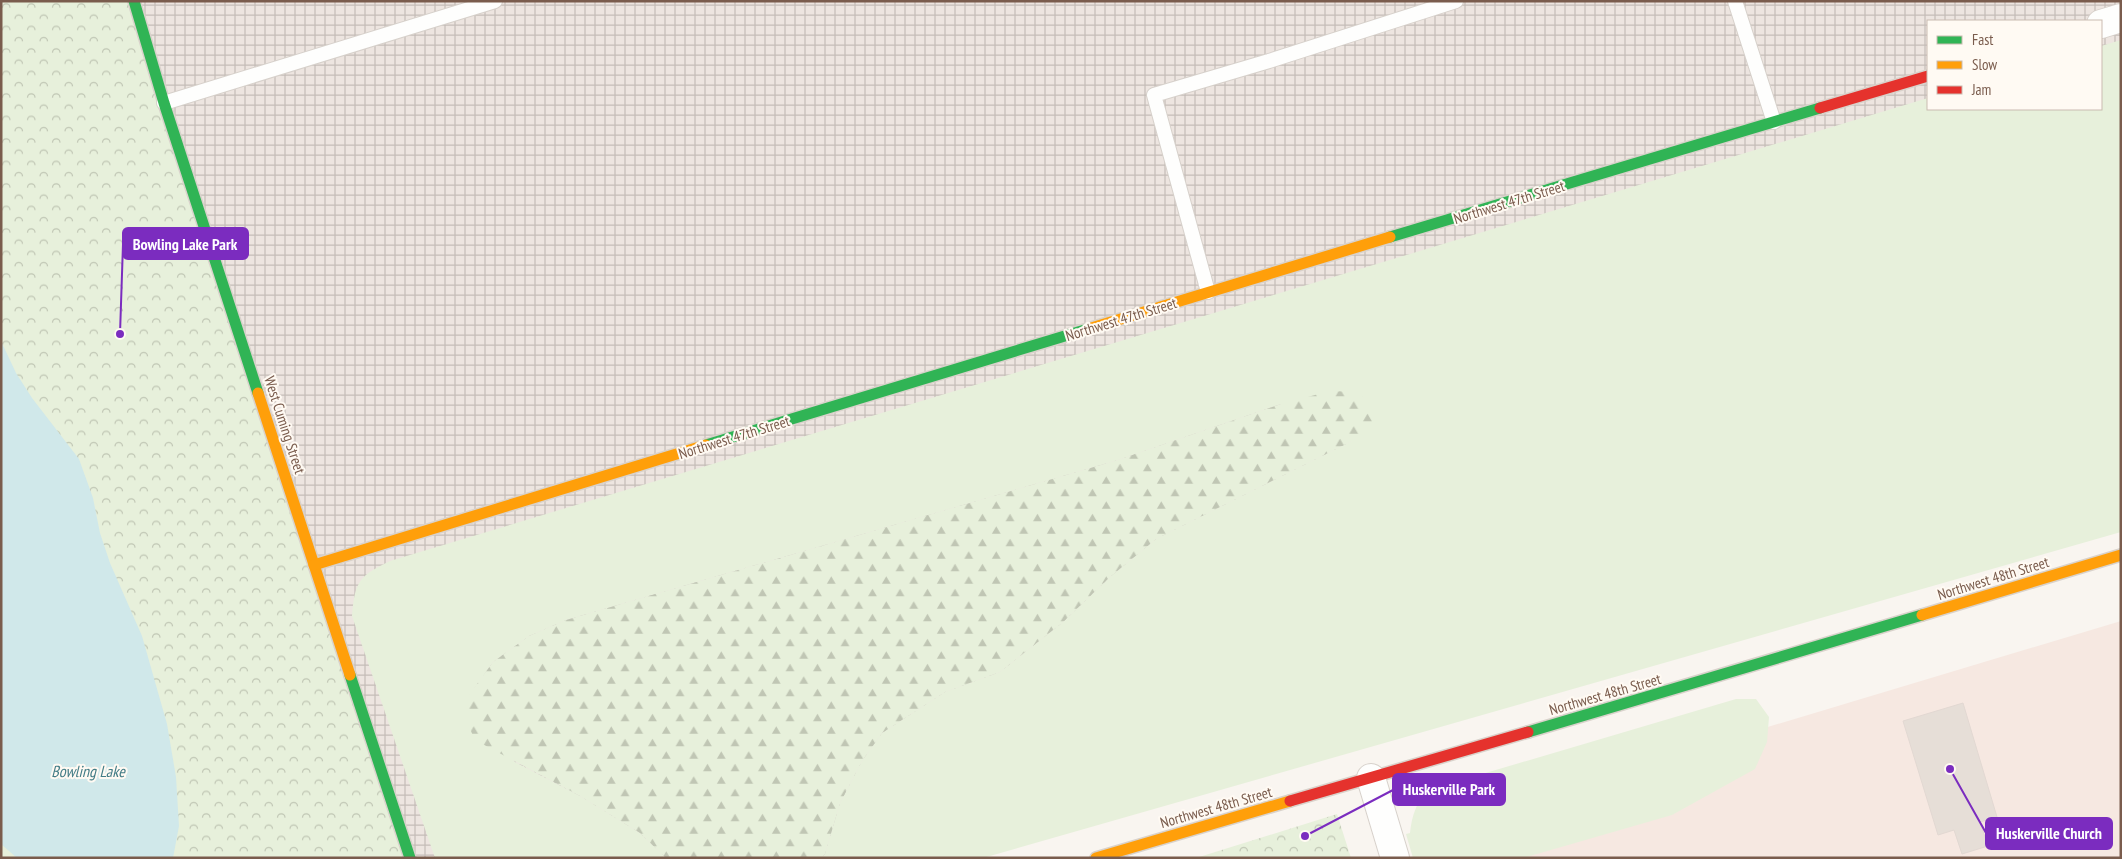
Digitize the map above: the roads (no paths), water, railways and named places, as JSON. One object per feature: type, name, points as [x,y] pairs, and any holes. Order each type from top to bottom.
[{"type":"street","name":"West Cuming Street","points":[[134,1],[164,103],[410,858]]},
{"type":"street","points":[[2102,24],[2121,18]]},
{"type":"street","name":"Northwest 47th Street","points":[[314,565],[1208,292],[1927,76]]},
{"type":"street","name":"Northwest 48th Street","points":[[1096,858],[1770,661],[2121,555]]},
{"type":"street","points":[[1371,778],[1395,858]]},
{"type":"lane","points":[[164,103],[495,1]]},
{"type":"lane","points":[[1208,292],[1154,95],[1269,61],[1456,1]]},
{"type":"lane","points":[[1735,1],[1774,122]]},
{"type":"water","name":"Bowling Lake","points":[[1,341],[16,373],[32,398],[79,459],[93,498],[100,533],[110,563],[142,636],[167,724],[176,777],[179,826],[173,858],[17,858],[1,844]]},
{"type":"place","name":"Bowling Lake Park","points":[[120,334]]},
{"type":"place","name":"Huskerville Church","points":[[1950,769]]},
{"type":"place","name":"Huskerville Park","points":[[1305,836]]}]
